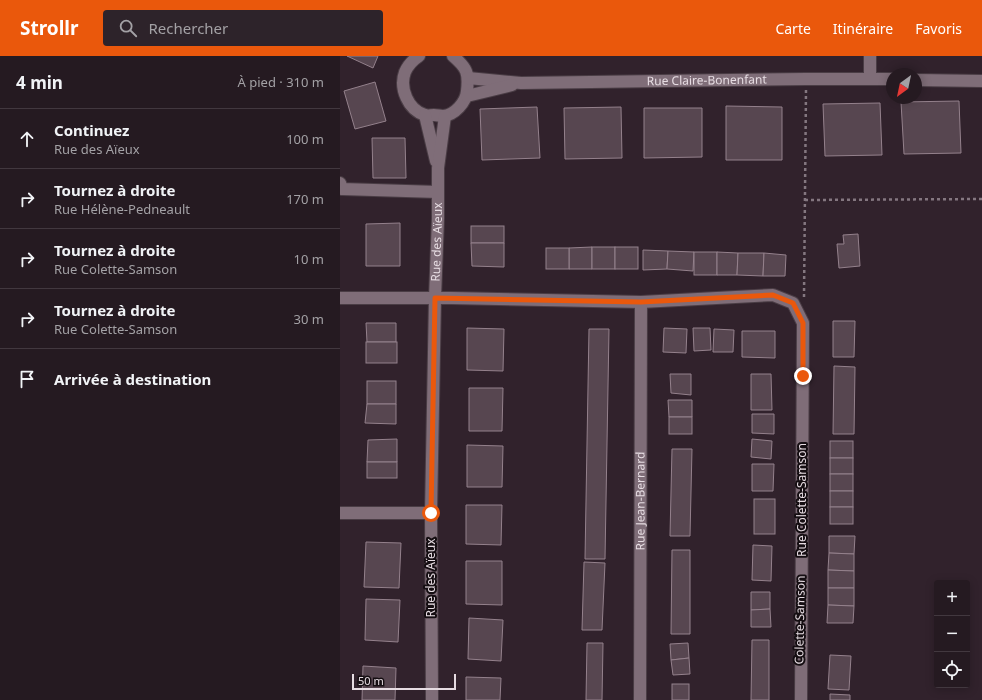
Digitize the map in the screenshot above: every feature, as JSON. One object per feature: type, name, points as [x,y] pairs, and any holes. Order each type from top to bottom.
[{"type":"street","points":[[419,56],[412,61],[405,72],[403,85],[406,98],[414,108],[425,115],[445,116],[461,105],[466,96],[468,78],[465,69],[453,56]]},
{"type":"street","points":[[870,56],[870,79]]},
{"type":"street","name":"Rue Claire-Bonenfant","points":[[468,78],[521,83],[806,79],[886,80]]},
{"type":"street","points":[[922,80],[982,81]]},
{"type":"street","name":"Rue Claire-Bonenfant","points":[[466,96],[521,83]]},
{"type":"street","name":"Rue des Aïeux","points":[[425,115],[438,168]]},
{"type":"street","name":"Rue des Aïeux","points":[[432,700],[431,513],[435,298],[438,168],[445,116]]},
{"type":"street","points":[[340,183],[342,189],[438,192]]},
{"type":"street","name":"Rue Colette-Samson","points":[[641,302],[773,295],[793,303],[801,319],[800,700]]},
{"type":"street","points":[[340,298],[435,298],[641,302]]},
{"type":"street","name":"Rue Jean-Bernard","points":[[640,700],[641,302]]},
{"type":"street","points":[[340,513],[431,513]]},
{"type":"path","points":[[801,319],[804,297],[806,79]]},
{"type":"path","points":[[805,200],[982,199]]},
{"type":"building","points":[[347,56],[378,56],[373,68]]},
{"type":"building","points":[[375,82],[386,121],[355,129],[344,91]]},
{"type":"building","points":[[959,101],[961,153],[904,154],[901,104],[922,104],[922,102]]},
{"type":"building","points":[[880,103],[882,155],[825,156],[823,104]]},
{"type":"building","points":[[726,106],[782,107],[782,160],[726,160]]},
{"type":"building","points":[[537,107],[540,158],[482,160],[480,109]]},
{"type":"building","points":[[621,107],[622,158],[565,159],[564,108]]},
{"type":"building","points":[[644,108],[702,108],[702,157],[644,158]]},
{"type":"building","points":[[372,138],[405,138],[406,178],[373,178]]},
{"type":"building","points":[[400,223],[400,266],[366,266],[366,224]]},
{"type":"building","points":[[471,226],[504,226],[504,243],[471,243]]},
{"type":"building","points":[[858,234],[860,266],[839,268],[837,244],[844,244],[843,235]]},
{"type":"building","points":[[471,243],[504,243],[504,267],[472,266]]},
{"type":"building","points":[[592,247],[592,269],[569,269],[569,248]]},
{"type":"building","points":[[592,247],[615,247],[615,269],[592,269]]},
{"type":"building","points":[[615,247],[638,247],[638,269],[615,269]]},
{"type":"building","points":[[546,248],[569,248],[569,269],[546,269]]},
{"type":"building","points":[[643,250],[668,251],[667,269],[643,270]]},
{"type":"building","points":[[668,251],[694,252],[693,271],[667,269]]},
{"type":"building","points":[[694,252],[717,252],[717,275],[694,275]]},
{"type":"building","points":[[717,252],[738,253],[737,275],[717,275]]},
{"type":"building","points":[[738,253],[764,253],[763,276],[737,275]]},
{"type":"building","points":[[764,253],[786,255],[785,276],[763,276]]},
{"type":"building","points":[[833,321],[855,321],[854,357],[833,357]]},
{"type":"building","points":[[366,323],[396,323],[396,342],[367,342]]},
{"type":"building","points":[[467,328],[504,329],[503,371],[467,370]]},
{"type":"building","points":[[664,328],[687,329],[686,353],[663,352]]},
{"type":"building","points":[[693,328],[710,328],[711,350],[694,351]]},
{"type":"building","points":[[589,329],[609,329],[605,559],[585,559]]},
{"type":"building","points":[[714,329],[734,330],[733,352],[713,352]]},
{"type":"building","points":[[742,331],[775,331],[775,358],[742,357]]},
{"type":"building","points":[[366,342],[397,342],[397,363],[366,363]]},
{"type":"building","points":[[834,366],[855,367],[854,434],[833,434]]},
{"type":"building","points":[[670,374],[691,374],[691,395],[671,393]]},
{"type":"building","points":[[751,374],[771,374],[772,410],[751,410]]},
{"type":"building","points":[[367,381],[396,381],[396,404],[367,404]]},
{"type":"building","points":[[469,388],[503,388],[502,431],[469,431]]},
{"type":"building","points":[[668,400],[692,400],[692,417],[669,417]]},
{"type":"building","points":[[367,404],[396,404],[396,424],[365,423]]},
{"type":"building","points":[[752,414],[774,414],[774,434],[752,433]]},
{"type":"building","points":[[669,417],[692,417],[692,434],[669,434]]},
{"type":"building","points":[[397,439],[397,462],[367,462],[368,440]]},
{"type":"building","points":[[752,439],[772,441],[771,459],[751,457]]},
{"type":"building","points":[[830,441],[853,441],[853,458],[830,458]]},
{"type":"building","points":[[467,445],[503,446],[502,487],[467,487]]},
{"type":"building","points":[[672,449],[692,449],[690,536],[670,536]]},
{"type":"building","points":[[830,458],[853,458],[853,474],[830,474]]},
{"type":"building","points":[[367,462],[397,462],[397,478],[367,478]]},
{"type":"building","points":[[752,464],[774,464],[773,491],[752,491]]},
{"type":"building","points":[[830,474],[853,474],[853,491],[830,491]]},
{"type":"building","points":[[830,491],[853,491],[853,507],[830,507]]},
{"type":"building","points":[[754,499],[775,499],[775,534],[754,534]]},
{"type":"building","points":[[466,505],[502,505],[501,545],[466,544]]},
{"type":"building","points":[[830,507],[853,507],[853,524],[830,524]]},
{"type":"building","points":[[829,536],[855,536],[854,554],[829,553]]},
{"type":"building","points":[[366,542],[401,543],[399,588],[364,587]]},
{"type":"building","points":[[753,545],[772,546],[771,581],[752,580]]},
{"type":"building","points":[[672,550],[690,550],[690,634],[671,634]]},
{"type":"building","points":[[829,553],[854,554],[854,571],[828,570]]},
{"type":"building","points":[[466,561],[502,561],[502,605],[466,604]]},
{"type":"building","points":[[584,562],[605,563],[602,630],[582,630]]},
{"type":"building","points":[[828,570],[854,571],[854,588],[828,588]]},
{"type":"building","points":[[828,588],[854,588],[854,606],[828,605]]},
{"type":"building","points":[[751,592],[770,592],[770,609],[751,610]]},
{"type":"building","points":[[366,599],[400,600],[398,642],[365,640]]},
{"type":"building","points":[[828,605],[854,606],[853,623],[827,623]]},
{"type":"building","points":[[770,609],[771,627],[751,627],[751,610]]},
{"type":"building","points":[[469,618],[503,620],[501,661],[468,659]]},
{"type":"building","points":[[752,640],[769,640],[769,700],[751,700]]},
{"type":"building","points":[[587,643],[603,643],[602,700],[586,700]]},
{"type":"building","points":[[688,643],[689,658],[671,660],[670,644]]},
{"type":"building","points":[[830,655],[851,656],[849,690],[828,689]]},
{"type":"building","points":[[689,658],[690,674],[673,675],[671,660]]},
{"type":"building","points":[[363,666],[396,668],[395,700],[362,700]]},
{"type":"building","points":[[466,677],[501,678],[500,700],[466,700]]},
{"type":"building","points":[[672,684],[689,684],[689,700],[672,700]]},
{"type":"building","points":[[830,694],[850,695],[850,700],[830,700]]},
{"type":"route","points":[[431,513],[435,298],[641,302],[773,295],[793,303],[803,323],[803,376]]}]
